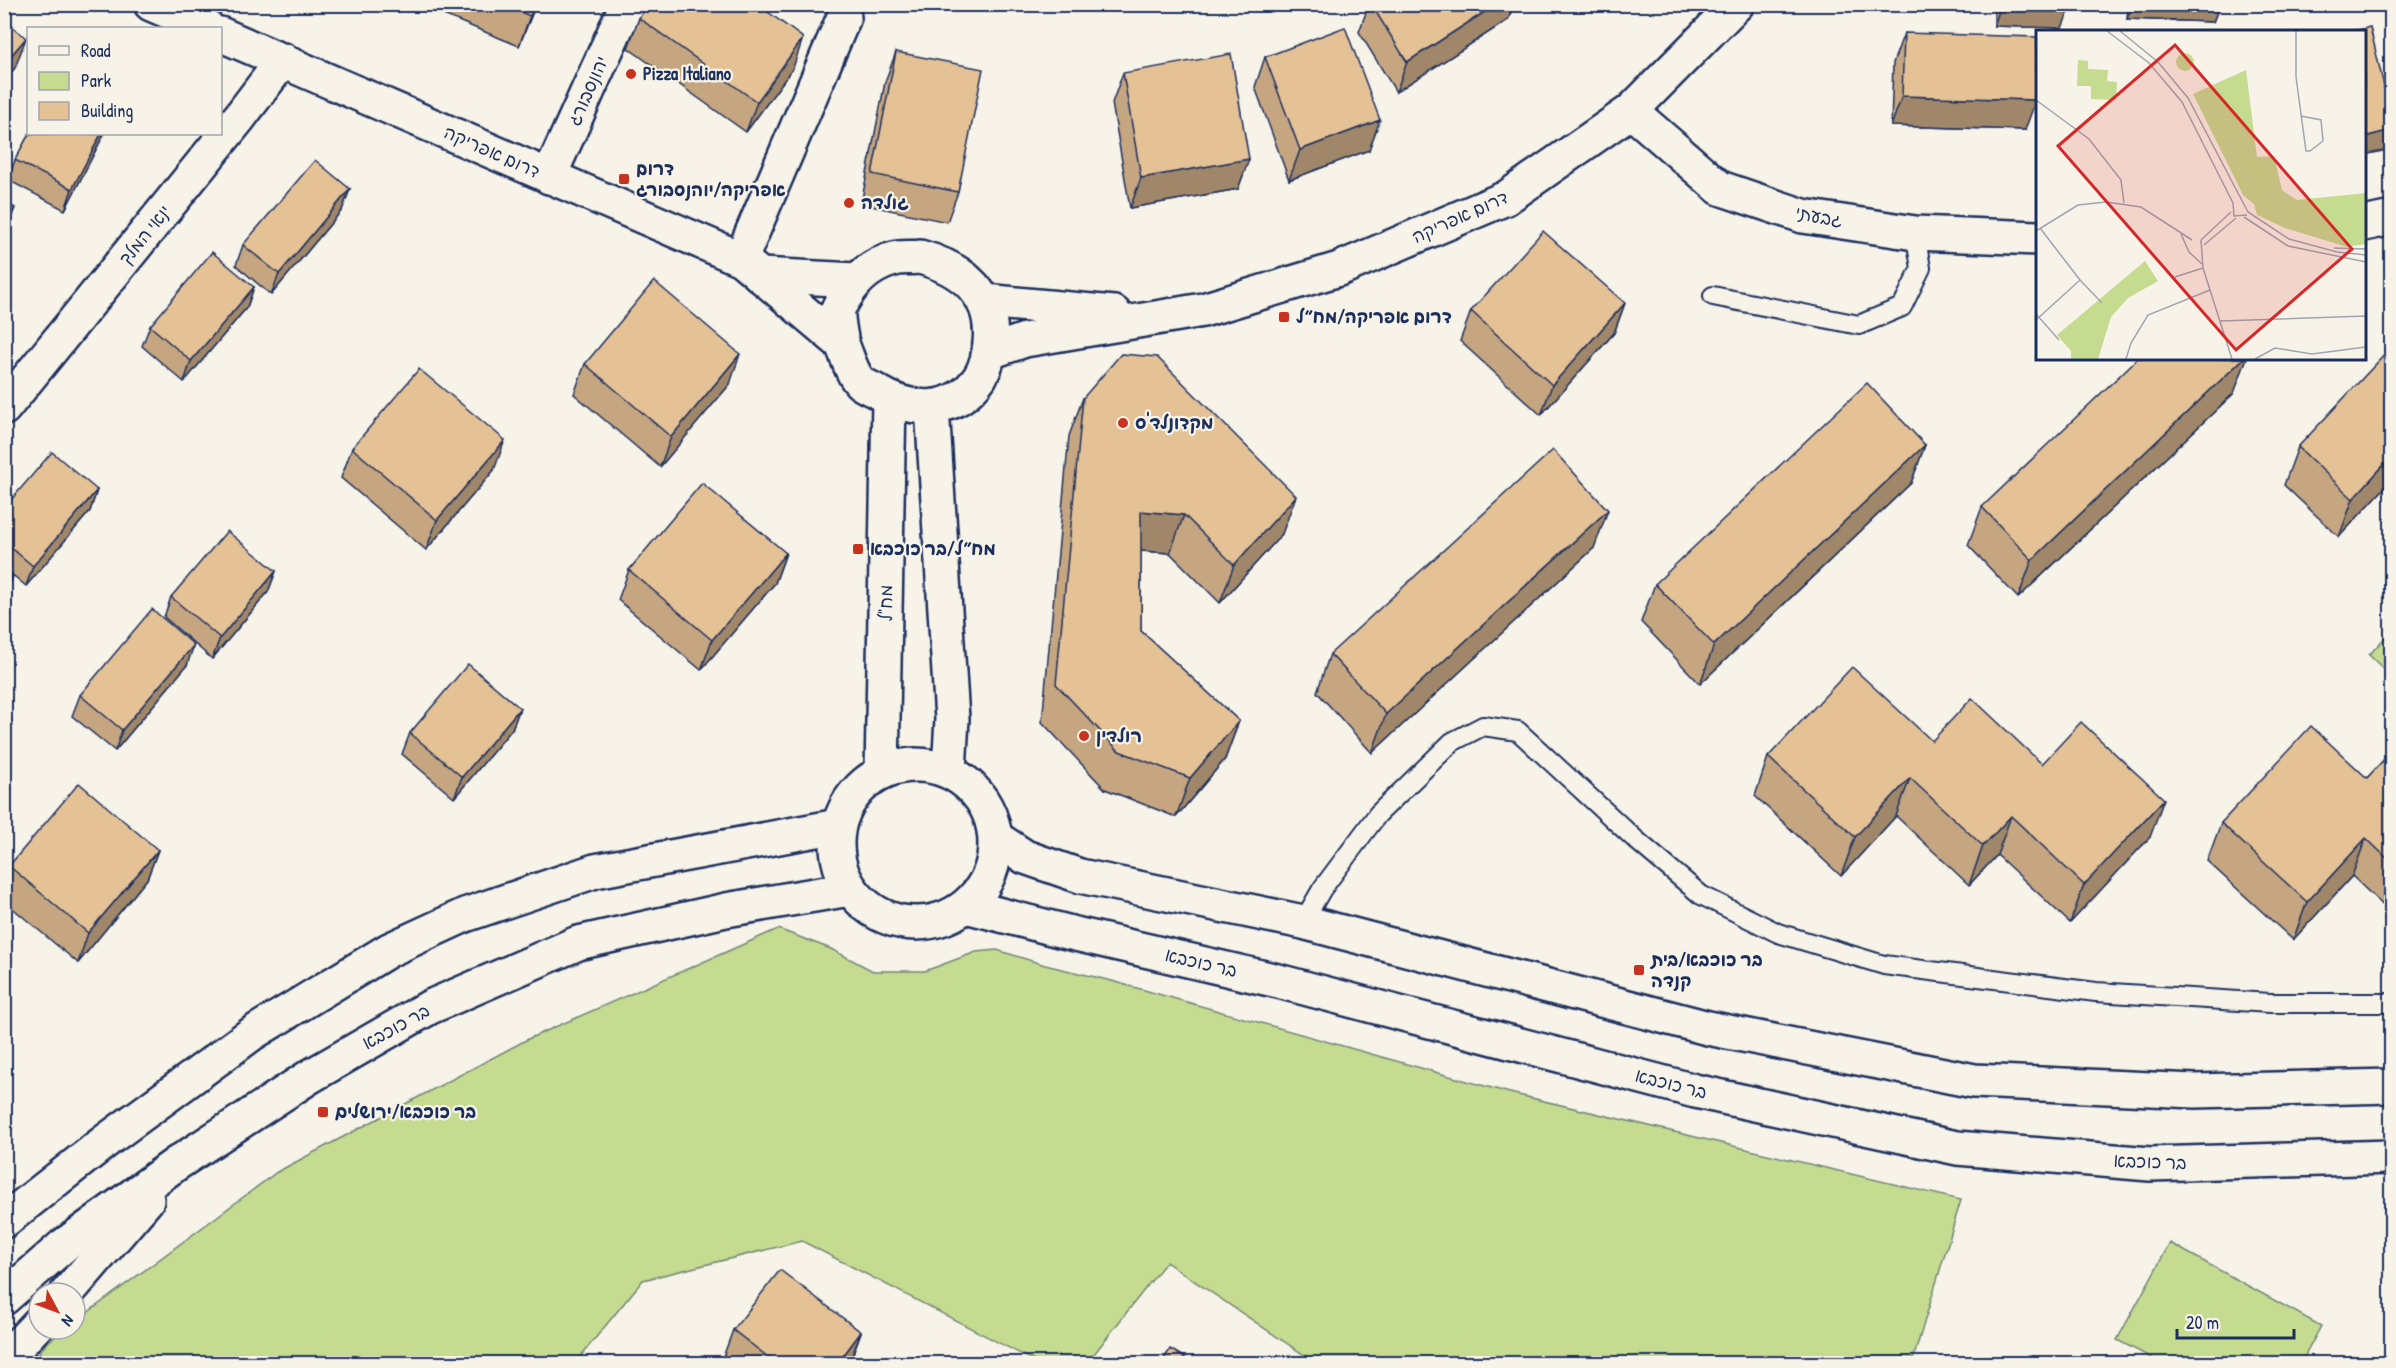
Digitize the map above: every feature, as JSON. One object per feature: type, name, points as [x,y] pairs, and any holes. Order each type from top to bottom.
[{"type":"main road","points":[[151,4],[206,27]]},
{"type":"main road","name":"יהונסבורג","points":[[549,177],[627,4]]},
{"type":"main road","name":"דרום אפריקה","points":[[990,352],[1025,340],[1203,310],[1339,269],[1506,198],[1631,111],[1737,4]]},
{"type":"main road","points":[[751,267],[844,17]]},
{"type":"main road","name":"דרום אפריקה","points":[[222,35],[284,60],[751,267],[842,344]]},
{"type":"main road","name":"ינאי המלך","points":[[4,408],[284,60]]},
{"type":"main road","name":"גבעתי","points":[[1631,111],[1719,188],[1803,216],[1915,233],[2036,238]]},
{"type":"main road","points":[[2366,224],[2391,218]]},
{"type":"main road","points":[[921,257],[944,263],[963,276],[985,301],[992,327],[990,352],[983,372],[971,390],[947,404],[932,407],[908,406],[889,399],[859,381],[842,344],[838,309],[855,280],[875,266],[897,258],[921,257]]},
{"type":"main road","name":"דרום אפריקה","points":[[751,267],[855,280]]},
{"type":"main road","name":"דרום אפריקה","points":[[985,301],[1161,317]]},
{"type":"main road","name":"מח\"ל","points":[[882,772],[889,399]]},
{"type":"main road","points":[[932,407],[952,719],[949,771]]},
{"type":"main road","points":[[904,765],[927,765],[949,771],[967,782],[981,798],[991,817],[996,838],[993,863],[983,887],[966,906],[943,918],[917,924],[892,920],[868,907],[850,889],[840,869],[837,848],[838,826],[847,803],[862,785],[882,772],[904,765]]},
{"type":"main road","points":[[4,1221],[107,1140],[253,1033],[389,950],[465,915],[595,871],[838,826]]},
{"type":"main road","points":[[996,838],[1025,857],[1080,876],[1303,922],[1708,1028],[1974,1081],[2195,1090],[2391,1086]]},
{"type":"main road","name":"בר כוכבא","points":[[4,1298],[63,1246],[177,1164],[309,1077],[429,1007],[578,943],[726,910],[850,889]]},
{"type":"main road","name":"בר כוכבא","points":[[966,906],[1278,981],[1695,1091],[1958,1148],[2150,1164],[2391,1157]]},
{"type":"main road","points":[[78,1281],[177,1164]]},
{"type":"main road","points":[[4,1360],[27,1336]]},
{"type":"lane","points":[[1713,296],[1859,325],[1902,307],[1921,268],[1915,233]]},
{"type":"lane","points":[[1303,922],[1322,889],[1378,814],[1452,742],[1483,726],[1518,731],[1636,840],[1701,896],[1778,933],[1810,943],[1884,965],[2096,992],[2270,1003],[2391,1003]]},
{"type":"green space","points":[[2391,631],[2391,676],[2369,655]]},
{"type":"green space","points":[[778,929],[831,949],[873,971],[925,971],[976,952],[997,950],[1506,1092],[1961,1200],[1912,1363],[1316,1363],[1166,1262],[1087,1363],[1038,1363],[802,1241],[643,1280],[575,1363],[32,1363],[50,1341],[87,1341],[87,1313],[277,1172],[528,1039]]},
{"type":"green space","points":[[2170,1243],[2321,1326],[2301,1363],[2161,1363],[2117,1340]]},
{"type":"building","points":[[502,4],[535,4],[530,16]]},
{"type":"building","points":[[648,4],[757,4],[803,38],[757,102],[639,18]]},
{"type":"building","points":[[1371,4],[1497,4],[1407,62]]},
{"type":"building","points":[[2070,4],[2070,8],[2001,5]]},
{"type":"building","points":[[4,20],[26,38],[4,64]]},
{"type":"building","points":[[1345,27],[1380,120],[1300,150],[1265,57]]},
{"type":"building","points":[[2370,27],[2391,116],[2391,130],[2366,136],[2366,30],[2358,30]]},
{"type":"building","points":[[1904,33],[2036,37],[2036,100],[1902,96]]},
{"type":"building","points":[[896,52],[983,69],[958,192],[872,174]]},
{"type":"building","points":[[1231,54],[1249,159],[1141,178],[1123,73]]},
{"type":"building","points":[[28,135],[100,135],[72,189],[15,160]]},
{"type":"building","points":[[315,160],[350,189],[279,274],[243,245]]},
{"type":"building","points":[[4,201],[15,208],[4,222]]},
{"type":"building","points":[[1543,231],[1625,303],[1552,385],[1471,311]]},
{"type":"building","points":[[212,252],[254,287],[191,361],[150,326]]},
{"type":"building","points":[[654,281],[740,354],[671,437],[585,364]]},
{"type":"building","points":[[2391,348],[2391,457],[2353,499],[2298,447]]},
{"type":"building","points":[[1121,354],[1157,357],[1296,496],[1234,565],[1184,515],[1141,511],[1141,631],[1239,721],[1190,778],[1119,751],[1056,684],[1083,398]]},
{"type":"building","points":[[2136,360],[2242,360],[2032,560],[1982,507]]},
{"type":"building","points":[[419,369],[505,440],[437,520],[352,448]]},
{"type":"building","points":[[1867,383],[1925,445],[1714,645],[1655,584]]},
{"type":"building","points":[[1553,450],[1608,510],[1386,714],[1330,654]]},
{"type":"building","points":[[52,452],[97,490],[33,566],[4,542],[4,508]]},
{"type":"building","points":[[702,483],[786,553],[712,640],[629,570]]},
{"type":"building","points":[[227,531],[276,571],[220,638],[171,597]]},
{"type":"building","points":[[4,569],[13,576],[4,585]]},
{"type":"building","points":[[152,609],[194,645],[122,730],[80,695]]},
{"type":"building","points":[[468,664],[520,708],[462,777],[410,733]]},
{"type":"building","points":[[1852,667],[1932,741],[1972,698],[2042,764],[2081,722],[2164,799],[2084,885],[2011,816],[1983,846],[1910,778],[1855,837],[1768,757]]},
{"type":"building","points":[[2311,726],[2367,778],[2391,752],[2391,862],[2366,838],[2307,902],[2221,823]]},
{"type":"building","points":[[79,783],[158,850],[88,933],[9,866]]},
{"type":"building","points":[[780,1270],[861,1332],[837,1364],[777,1364],[733,1330]]},
{"type":"building","points":[[1170,1349],[1195,1364],[1161,1364]]},
{"type":"building","points":[[2391,1354],[2391,1364],[2378,1364]]},
{"type":"place","name":"Pizza Italiano","points":[[631,74]]},
{"type":"place","name":"דרום אפריקה/יוהנסבורג","points":[[624,179]]},
{"type":"place","name":"גולדה","points":[[849,203]]},
{"type":"place","name":"דרום אפריקה/מח״ל","points":[[1284,317]]},
{"type":"place","name":"מקדונלד'ס","points":[[1123,423]]},
{"type":"place","name":"מח״ל/בר כוכבא","points":[[858,549]]},
{"type":"place","name":"רולדין","points":[[1084,736]]},
{"type":"place","name":"בר כוכבא/בית קנדה","points":[[1639,970]]},
{"type":"place","name":"בר כוכבא/ירושלים","points":[[323,1112]]}]
